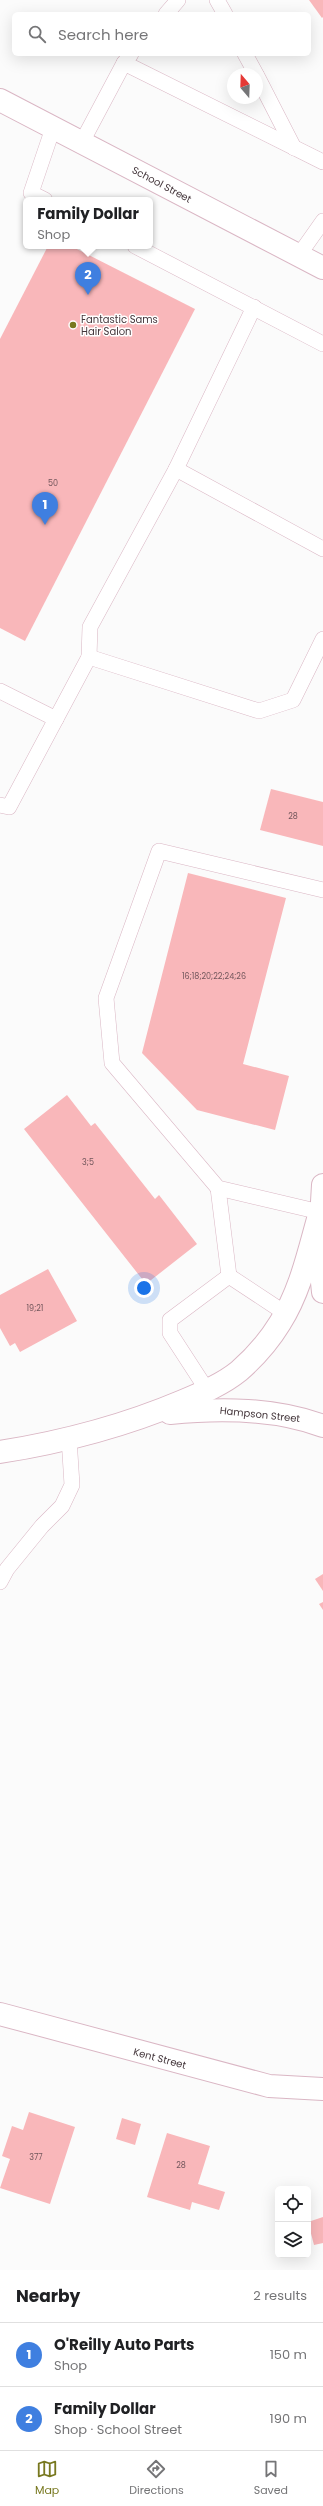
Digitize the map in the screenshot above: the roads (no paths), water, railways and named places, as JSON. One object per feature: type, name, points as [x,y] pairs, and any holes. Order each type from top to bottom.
[{"type":"street","name":"School Street","points":[[0,100],[323,268]]},
{"type":"street","points":[[323,1185],[320,1212],[319,1253],[323,1292]]},
{"type":"street","name":"Hampson Street","points":[[0,1452],[69,1438],[149,1415],[207,1390],[238,1372],[259,1352],[285,1313],[301,1280],[320,1212]]},
{"type":"street","name":"Hampson Street","points":[[149,1415],[213,1409],[304,1419],[323,1426]]},
{"type":"street","name":"Kent Street","points":[[0,2014],[254,2082],[284,2087],[323,2089]]},
{"type":"lane","points":[[168,12],[178,0]]},
{"type":"lane","points":[[217,0],[223,12]]},
{"type":"lane","points":[[246,56],[252,68]]},
{"type":"lane","points":[[82,142],[127,58],[294,148],[323,162]]},
{"type":"lane","points":[[263,88],[294,148]]},
{"type":"lane","points":[[40,197],[31,192],[54,128]]},
{"type":"lane","points":[[299,255],[323,221]]},
{"type":"lane","points":[[141,249],[323,344]]},
{"type":"lane","points":[[0,806],[9,807],[89,657],[90,627],[176,469],[254,307]]},
{"type":"lane","points":[[176,469],[323,549]]},
{"type":"lane","points":[[89,657],[259,711],[293,700],[323,639]]},
{"type":"lane","points":[[0,690],[56,719]]},
{"type":"lane","points":[[285,1313],[229,1276],[218,1188],[112,1063],[106,998],[159,851],[323,890]]},
{"type":"lane","points":[[218,1188],[320,1212]]},
{"type":"lane","points":[[207,1390],[170,1333],[170,1320],[229,1276]]},
{"type":"lane","points":[[0,1582],[7,1569],[42,1526],[62,1506],[72,1484],[69,1438]]},
{"type":"place","name":"Family Dollar","points":[[88,295]]},
{"type":"place","name":"Fantastic Sams Hair Salon","points":[[73,325]]},
{"type":"place","name":"O'Reilly Auto Parts","points":[[45,525]]}]
